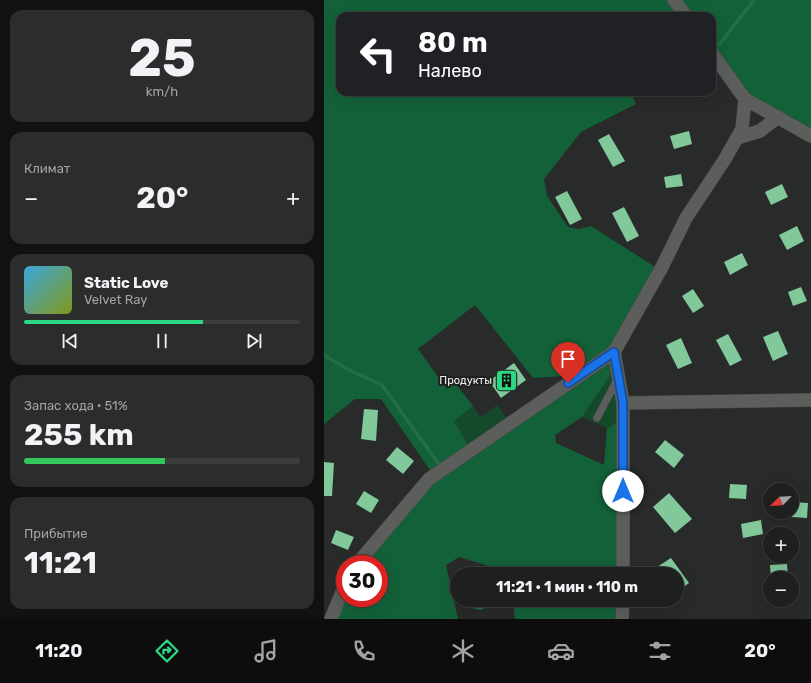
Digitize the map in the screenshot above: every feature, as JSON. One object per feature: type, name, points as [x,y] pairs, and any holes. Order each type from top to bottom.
[{"type":"street","points":[[674,0],[683,12]]},
{"type":"street","points":[[716,59],[743,96],[811,136]]},
{"type":"street","points":[[365,555],[429,479],[614,352],[662,266],[686,218],[725,159],[742,129],[743,96]]},
{"type":"street","points":[[737,138],[760,130],[778,117]]},
{"type":"street","points":[[614,352],[623,403],[623,567]]},
{"type":"street","points":[[623,403],[811,400]]},
{"type":"street","points":[[331,619],[336,607]]},
{"type":"street","points":[[622,619],[623,607]]},
{"type":"lane","points":[[597,418],[618,378]]},
{"type":"shaded area","points":[[324,0],[811,0],[811,136],[758,106],[716,58],[716,12],[336,12],[336,96],[632,96],[636,104],[581,132],[544,179],[547,196],[568,227],[579,229],[591,226],[660,270],[616,348],[616,367],[582,417],[555,435],[556,443],[604,465],[607,428],[623,419],[623,567],[492,567],[459,557],[446,565],[450,583],[450,607],[455,607],[458,619],[332,619],[339,607],[388,607],[388,555],[365,555],[434,476],[381,399],[355,399],[324,424]],"holes":[[[475,305],[533,378],[578,375],[471,450],[454,421],[473,406],[455,383],[447,389],[418,349]]]},
{"type":"shaded area","points":[[616,367],[623,419],[607,428],[582,417]]},
{"type":"shaded area","points":[[497,405],[510,423],[472,450],[453,421],[473,406],[481,417]]},
{"type":"shaded area","points":[[472,607],[488,607],[480,610]]},
{"type":"shaded area","points":[[514,607],[623,607],[622,619],[515,619]]},
{"type":"building","points":[[689,131],[692,144],[674,149],[670,136]]},
{"type":"building","points":[[609,134],[625,161],[613,167],[598,140]]},
{"type":"building","points":[[681,174],[683,186],[666,188],[664,177]]},
{"type":"building","points":[[782,184],[788,197],[771,205],[765,192]]},
{"type":"building","points":[[567,191],[582,219],[570,225],[555,197]]},
{"type":"building","points":[[624,207],[639,236],[627,242],[612,213]]},
{"type":"building","points":[[797,226],[804,241],[787,250],[779,235]]},
{"type":"building","points":[[742,253],[748,265],[730,275],[724,262]]},
{"type":"building","points":[[801,287],[807,301],[793,306],[788,292]]},
{"type":"building","points":[[693,289],[704,306],[693,313],[682,296]]},
{"type":"building","points":[[778,331],[788,354],[773,361],[763,337]]},
{"type":"building","points":[[728,334],[742,360],[730,366],[716,340]]},
{"type":"building","points":[[681,338],[692,363],[678,369],[666,345]]},
{"type":"building","name":"Продукты","points":[[514,363],[526,380],[501,398],[489,381]]},
{"type":"building","points":[[364,409],[378,410],[376,441],[361,439]]},
{"type":"building","points":[[665,440],[684,455],[674,468],[655,452]]},
{"type":"building","points":[[397,447],[414,461],[403,474],[386,460]]},
{"type":"building","points":[[324,462],[334,463],[332,496],[324,496]]},
{"type":"building","points":[[730,484],[747,485],[746,499],[729,498]]},
{"type":"building","points":[[364,491],[379,500],[371,513],[356,504]]},
{"type":"building","points":[[669,493],[692,519],[675,533],[653,507]]},
{"type":"building","points":[[799,502],[808,503],[807,518],[799,517]]},
{"type":"building","points":[[761,520],[763,534],[743,538],[741,524]]},
{"type":"building","points":[[336,530],[354,537],[348,550],[331,543]]},
{"type":"building","points":[[671,558],[677,567],[657,567]]},
{"type":"building","points":[[787,564],[788,571],[770,571],[770,565]]},
{"type":"building","points":[[684,576],[689,583],[684,587]]},
{"type":"waterway","points":[[719,45],[754,0]]},
{"type":"waterway","points":[[324,355],[345,368],[382,385],[441,467]]},
{"type":"place","name":"Продукты","points":[[507,380]]},
{"type":"route","points":[[568,383],[614,352],[623,403],[623,491]]}]
